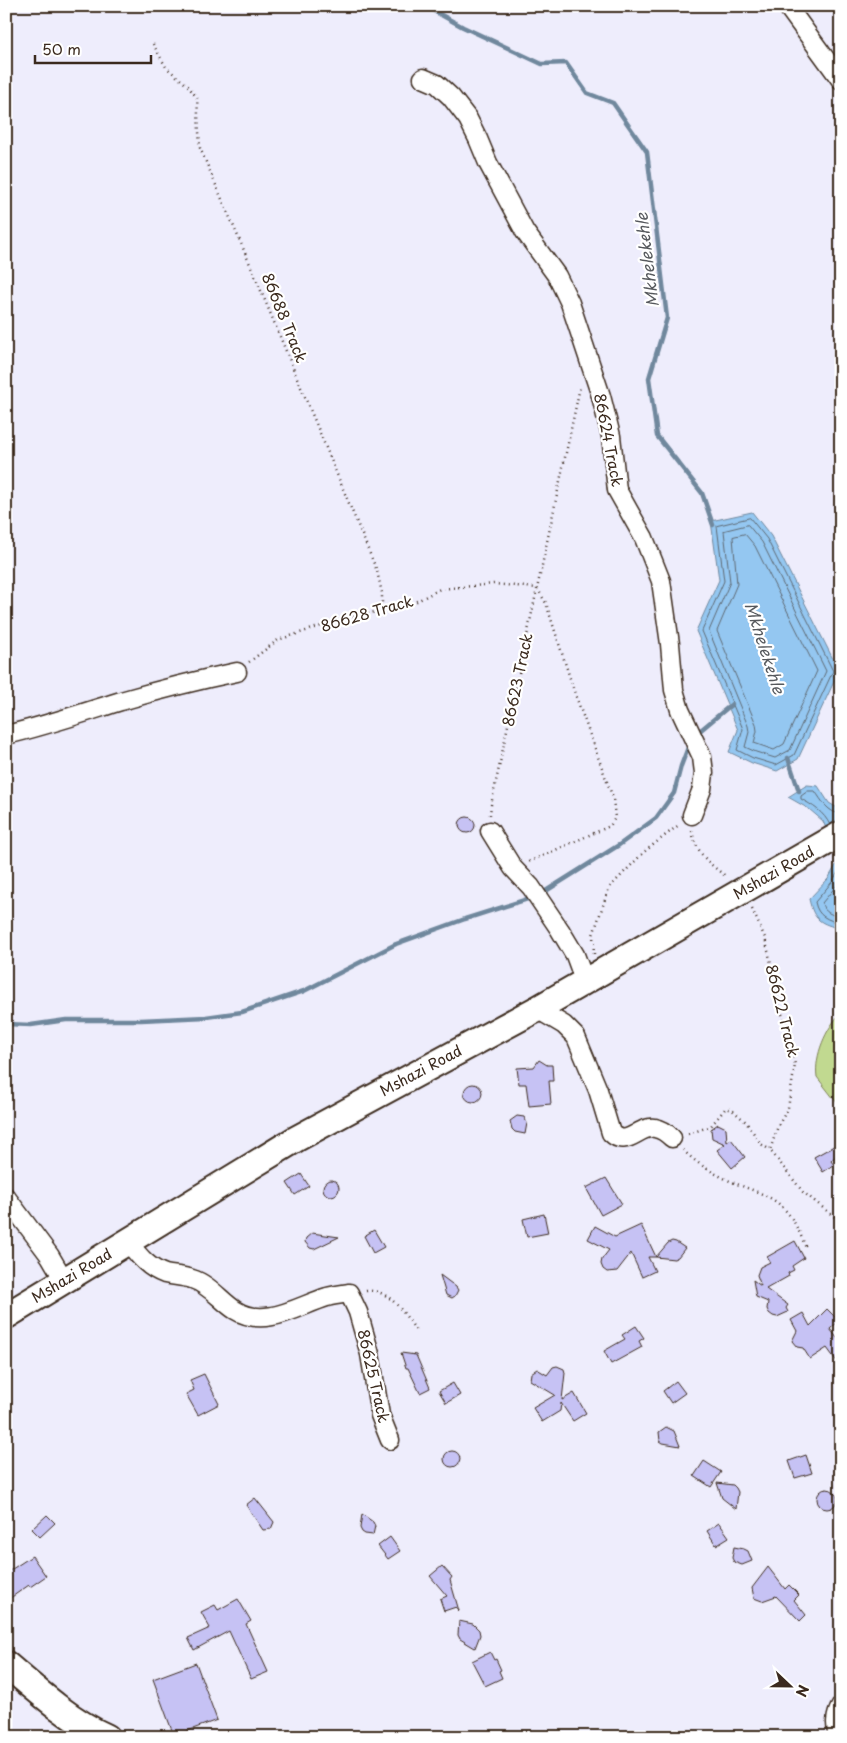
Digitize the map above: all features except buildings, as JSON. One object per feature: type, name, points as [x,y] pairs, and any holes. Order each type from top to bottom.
[{"type":"street","points":[[787,6],[841,80]]},
{"type":"street","name":"86624 Track","points":[[422,78],[437,84],[451,97],[468,118],[488,163],[526,232],[558,276],[570,303],[601,396],[611,436],[617,490],[644,538],[661,581],[674,690],[680,710],[702,757],[704,772],[702,789],[692,815]]},
{"type":"street","points":[[6,735],[74,717],[121,701],[186,683],[237,672]]},
{"type":"street","points":[[490,831],[513,868],[531,887],[590,979]]},
{"type":"street","name":"Mshazi Road","points":[[6,1316],[296,1139],[537,1009],[841,834]]},
{"type":"street","points":[[537,1009],[564,1025],[576,1037],[598,1090],[611,1133],[615,1138],[621,1139],[653,1127],[664,1131],[672,1138]]},
{"type":"street","points":[[6,1197],[50,1256],[64,1280]]},
{"type":"street","points":[[128,1242],[143,1262],[166,1274],[193,1279],[207,1287],[235,1310],[249,1316],[263,1318],[282,1314],[328,1297],[349,1293]]},
{"type":"street","name":"86625 Track","points":[[349,1293],[358,1312],[370,1354],[380,1415],[390,1440]]},
{"type":"street","points":[[6,1664],[34,1689],[92,1731],[107,1737]]},
{"type":"street","points":[[838,1737],[835,1728],[836,1718],[841,1706]]},
{"type":"path","name":"86688 Track","points":[[153,44],[166,67],[188,86],[197,98],[200,148],[377,571],[382,593],[382,611]]},
{"type":"path","name":"86623 Track","points":[[490,831],[490,806],[587,354]]},
{"type":"path","name":"86628 Track","points":[[237,672],[278,640],[336,621],[413,603],[440,589],[494,584],[538,588]]},
{"type":"path","points":[[513,868],[610,826],[615,818],[613,798],[575,694],[546,603],[538,588]]},
{"type":"path","points":[[692,815],[692,834],[703,857],[746,889]]},
{"type":"path","points":[[590,979],[593,935],[609,888],[644,852],[692,815]]},
{"type":"path","name":"86622 Track","points":[[746,889],[764,938],[773,972],[777,1002],[788,1028],[795,1065],[788,1108],[778,1126],[770,1150]]},
{"type":"path","points":[[672,1138],[712,1126],[725,1109],[731,1108],[746,1122],[761,1144],[770,1150],[803,1192],[841,1222]]},
{"type":"path","points":[[672,1138],[688,1154],[717,1175],[764,1195],[780,1205],[794,1222],[806,1248]]},
{"type":"path","points":[[349,1293],[371,1290],[385,1294],[395,1303],[417,1332]]},
{"type":"green space","points":[[841,1013],[841,1108],[817,1077],[817,1060],[830,1026]]},
{"type":"water","points":[[752,512],[771,536],[839,671],[798,759],[777,771],[752,763],[729,752],[738,730],[696,631],[719,580],[711,521]]},
{"type":"water","points":[[807,785],[818,786],[829,803],[841,810],[841,929],[819,920],[813,912],[809,899],[828,879],[839,860],[823,821],[809,809],[788,797]]},
{"type":"waterway","name":"Mkhelekehle","points":[[425,6],[463,27],[542,64],[566,63],[587,93],[613,103],[647,152],[667,318],[649,378],[657,436],[702,493],[713,525]]},
{"type":"waterway","points":[[696,734],[732,704]]},
{"type":"waterway","points":[[541,894],[619,845],[656,818],[674,793],[690,742]]},
{"type":"waterway","name":"Mkhelekehle","points":[[788,758],[799,791]]},
{"type":"waterway","points":[[6,1024],[31,1025],[66,1020],[141,1020],[206,1017],[242,1012],[304,991],[396,944],[534,897]]}]
